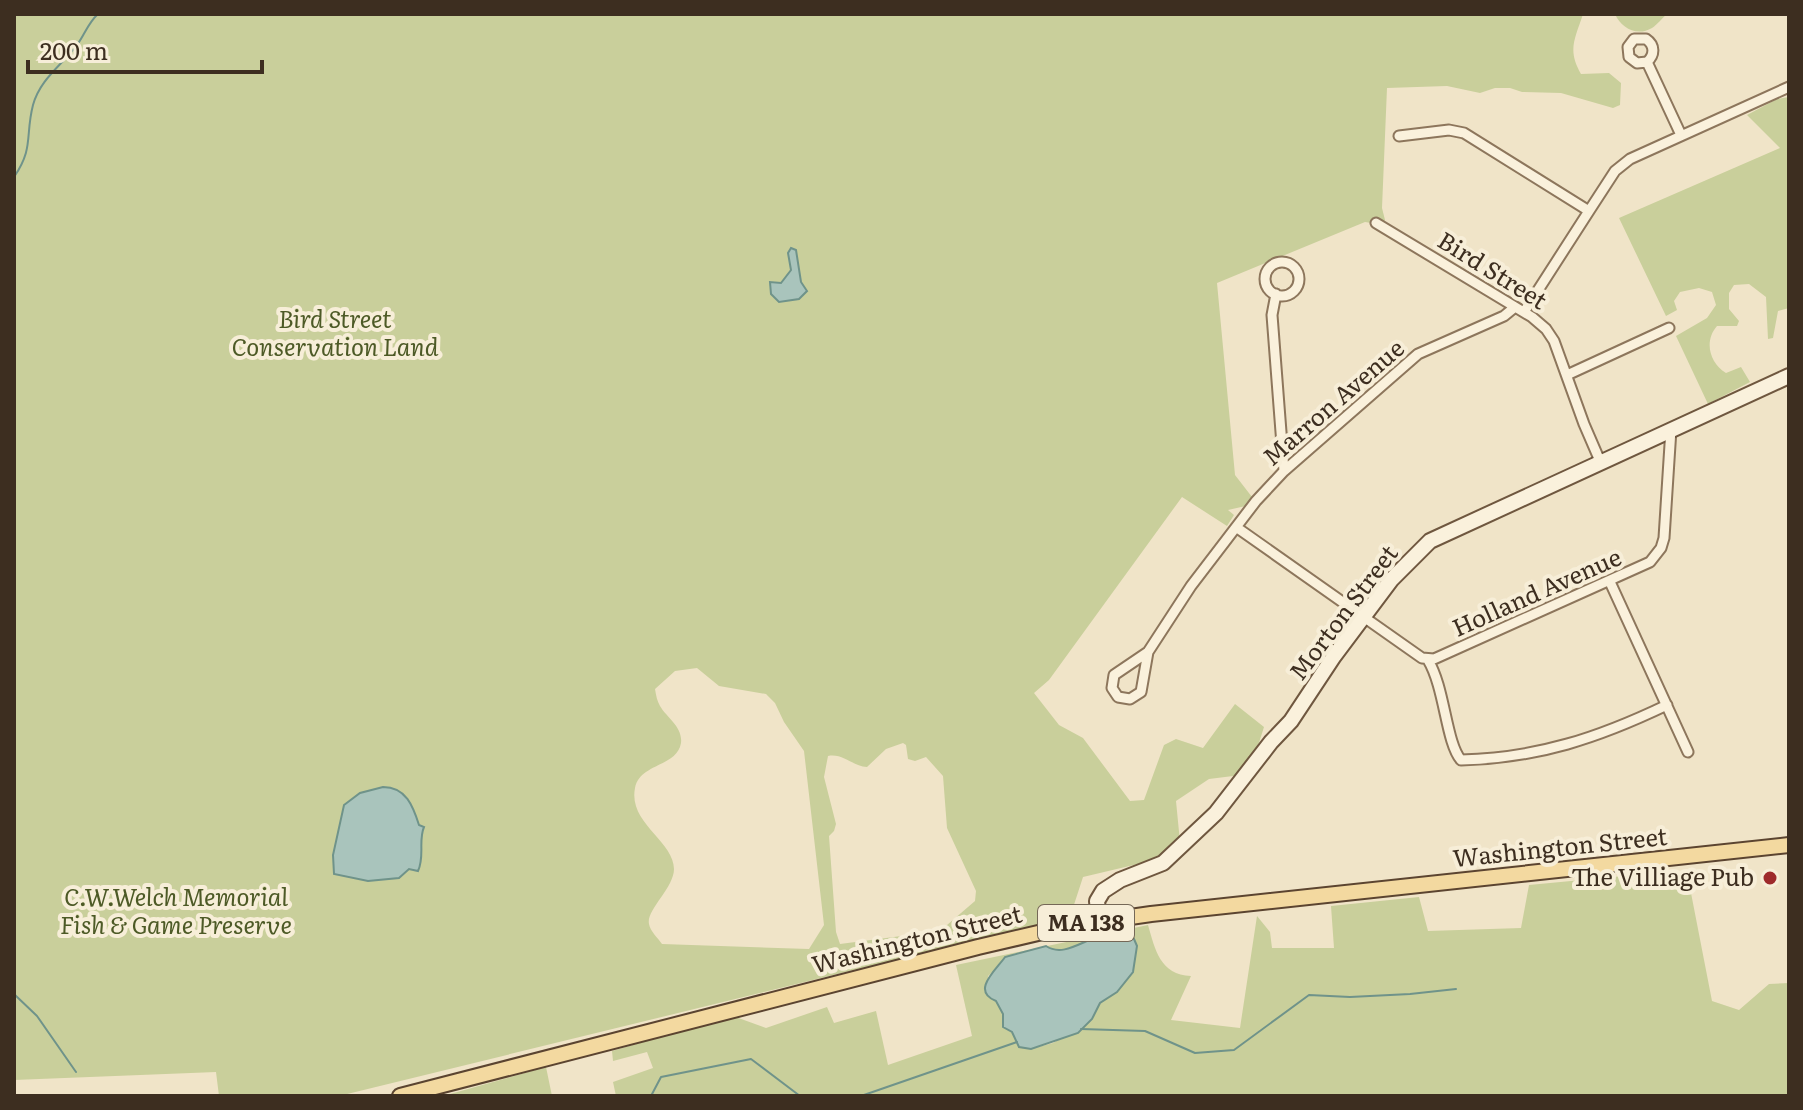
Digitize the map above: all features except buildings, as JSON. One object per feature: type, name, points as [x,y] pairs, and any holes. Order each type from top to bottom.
[{"type":"main road","name":"Washington Street","points":[[400,1096],[989,944],[1099,921],[1789,845]]},
{"type":"street","points":[[1647,62],[1681,135]]},
{"type":"street","points":[[1519,310],[1608,180],[1623,164],[1789,87]]},
{"type":"street","points":[[1399,136],[1444,130],[1464,133],[1589,211]]},
{"type":"street","name":"Bird Street","points":[[1376,223],[1546,329],[1600,461]]},
{"type":"street","points":[[1276,294],[1272,315],[1284,471]]},
{"type":"street","name":"Marron Avenue","points":[[1148,652],[1191,586],[1284,471],[1418,354],[1519,310]]},
{"type":"street","points":[[1567,375],[1669,328]]},
{"type":"street","name":"Morton Street","points":[[1099,921],[1097,901],[1103,891],[1120,880],[1163,863],[1216,813],[1291,721],[1403,565],[1430,541],[1789,376]]},
{"type":"street","name":"Holland Avenue","points":[[1236,527],[1428,660],[1642,568],[1656,557],[1666,524],[1671,429]]},
{"type":"street","points":[[1610,582],[1688,752]]},
{"type":"street","points":[[1148,652],[1141,692],[1130,699],[1118,697],[1112,688],[1114,675],[1148,652]]},
{"type":"street","points":[[1428,660],[1442,692],[1457,758],[1489,758],[1575,744],[1624,726],[1667,705]]},
{"type":"green space","name":"Bird Street Conservation Land","points":[[14,14],[1583,14],[1573,51],[1577,66],[1581,74],[1609,73],[1621,83],[1620,105],[1613,108],[1561,93],[1522,92],[1510,88],[1495,88],[1480,93],[1447,86],[1387,88],[1382,208],[1385,220],[1377,231],[1371,223],[1365,222],[1217,283],[1235,475],[1252,497],[1250,505],[1228,510],[1234,515],[1227,526],[1182,497],[1049,680],[1034,693],[1059,725],[1083,738],[1130,801],[1144,800],[1164,745],[1176,739],[1203,748],[1235,704],[1264,727],[1249,774],[1209,779],[1176,801],[1180,842],[1159,859],[1083,877],[1070,917],[339,1096],[219,1096],[216,1072],[14,1080]],"holes":[[[697,668],[719,686],[766,694],[775,703],[804,751],[824,925],[809,949],[662,944],[650,927],[649,918],[670,884],[674,869],[667,849],[638,811],[635,788],[644,774],[673,757],[681,743],[680,732],[660,706],[655,689],[675,671]],[[903,743],[908,759],[915,761],[926,757],[943,776],[947,828],[976,891],[975,901],[940,931],[840,944],[836,932],[829,836],[836,824],[824,777],[828,756],[838,756],[867,767],[886,749]]]},
{"type":"green space","points":[[1615,14],[1667,14],[1652,28],[1641,32],[1625,27]]},
{"type":"green space","points":[[1789,97],[1789,308],[1778,311],[1773,338],[1768,339],[1766,297],[1749,284],[1734,285],[1729,293],[1729,309],[1739,321],[1737,326],[1717,326],[1711,338],[1710,351],[1726,373],[1741,367],[1750,382],[1708,404],[1676,336],[1707,318],[1716,305],[1712,292],[1699,288],[1680,292],[1674,301],[1677,310],[1666,316],[1619,218],[1780,148],[1747,115],[1777,99]]},
{"type":"green space","points":[[1634,875],[1691,893],[1712,1001],[1739,1010],[1769,984],[1789,983],[1789,1096],[616,1096],[613,1082],[653,1068],[647,1052],[613,1061],[612,1051],[733,1016],[766,1028],[827,1007],[834,1023],[876,1011],[888,1065],[972,1036],[956,965],[1039,948],[1013,954],[988,976],[1019,1047],[1031,1049],[1053,1043],[1092,1019],[1100,1003],[1117,992],[1130,936],[1104,935],[1060,950],[1046,946],[1148,925],[1160,959],[1172,971],[1191,976],[1171,1020],[1240,1028],[1257,916],[1270,932],[1272,948],[1334,948],[1331,906],[1419,897],[1428,931],[1521,928],[1529,885]]},
{"type":"green space","points":[[546,1067],[552,1096],[443,1096]]},
{"type":"water","points":[[791,248],[796,250],[801,282],[807,291],[799,299],[779,302],[771,294],[770,282],[781,283],[791,270],[788,253]]},
{"type":"water","points":[[383,787],[403,794],[419,825],[424,827],[418,871],[409,869],[399,878],[368,881],[334,874],[333,855],[344,805],[360,793]]},
{"type":"water","points":[[1104,935],[1130,936],[1134,939],[1137,946],[1133,972],[1117,992],[1100,1003],[1092,1019],[1078,1033],[1031,1049],[1019,1047],[1012,1032],[1003,1027],[1003,1014],[996,1001],[985,992],[992,974],[1005,957],[1046,946],[1067,949]]},
{"type":"waterway","points":[[14,177],[27,150],[36,96],[98,14]]},
{"type":"waterway","points":[[1081,1029],[1145,1031],[1195,1053],[1234,1050],[1309,995],[1350,997],[1456,989]]},
{"type":"waterway","points":[[14,994],[37,1016],[76,1072]]},
{"type":"waterway","points":[[861,1096],[1017,1042]]},
{"type":"waterway","points":[[651,1096],[661,1077],[751,1059],[800,1096]]},
{"type":"place","name":"The Villiage Pub","points":[[1770,878]]},
{"type":"park label","name":"C.W.Welch Memorial Fish & Game Preserve","points":[[176,912]]}]
